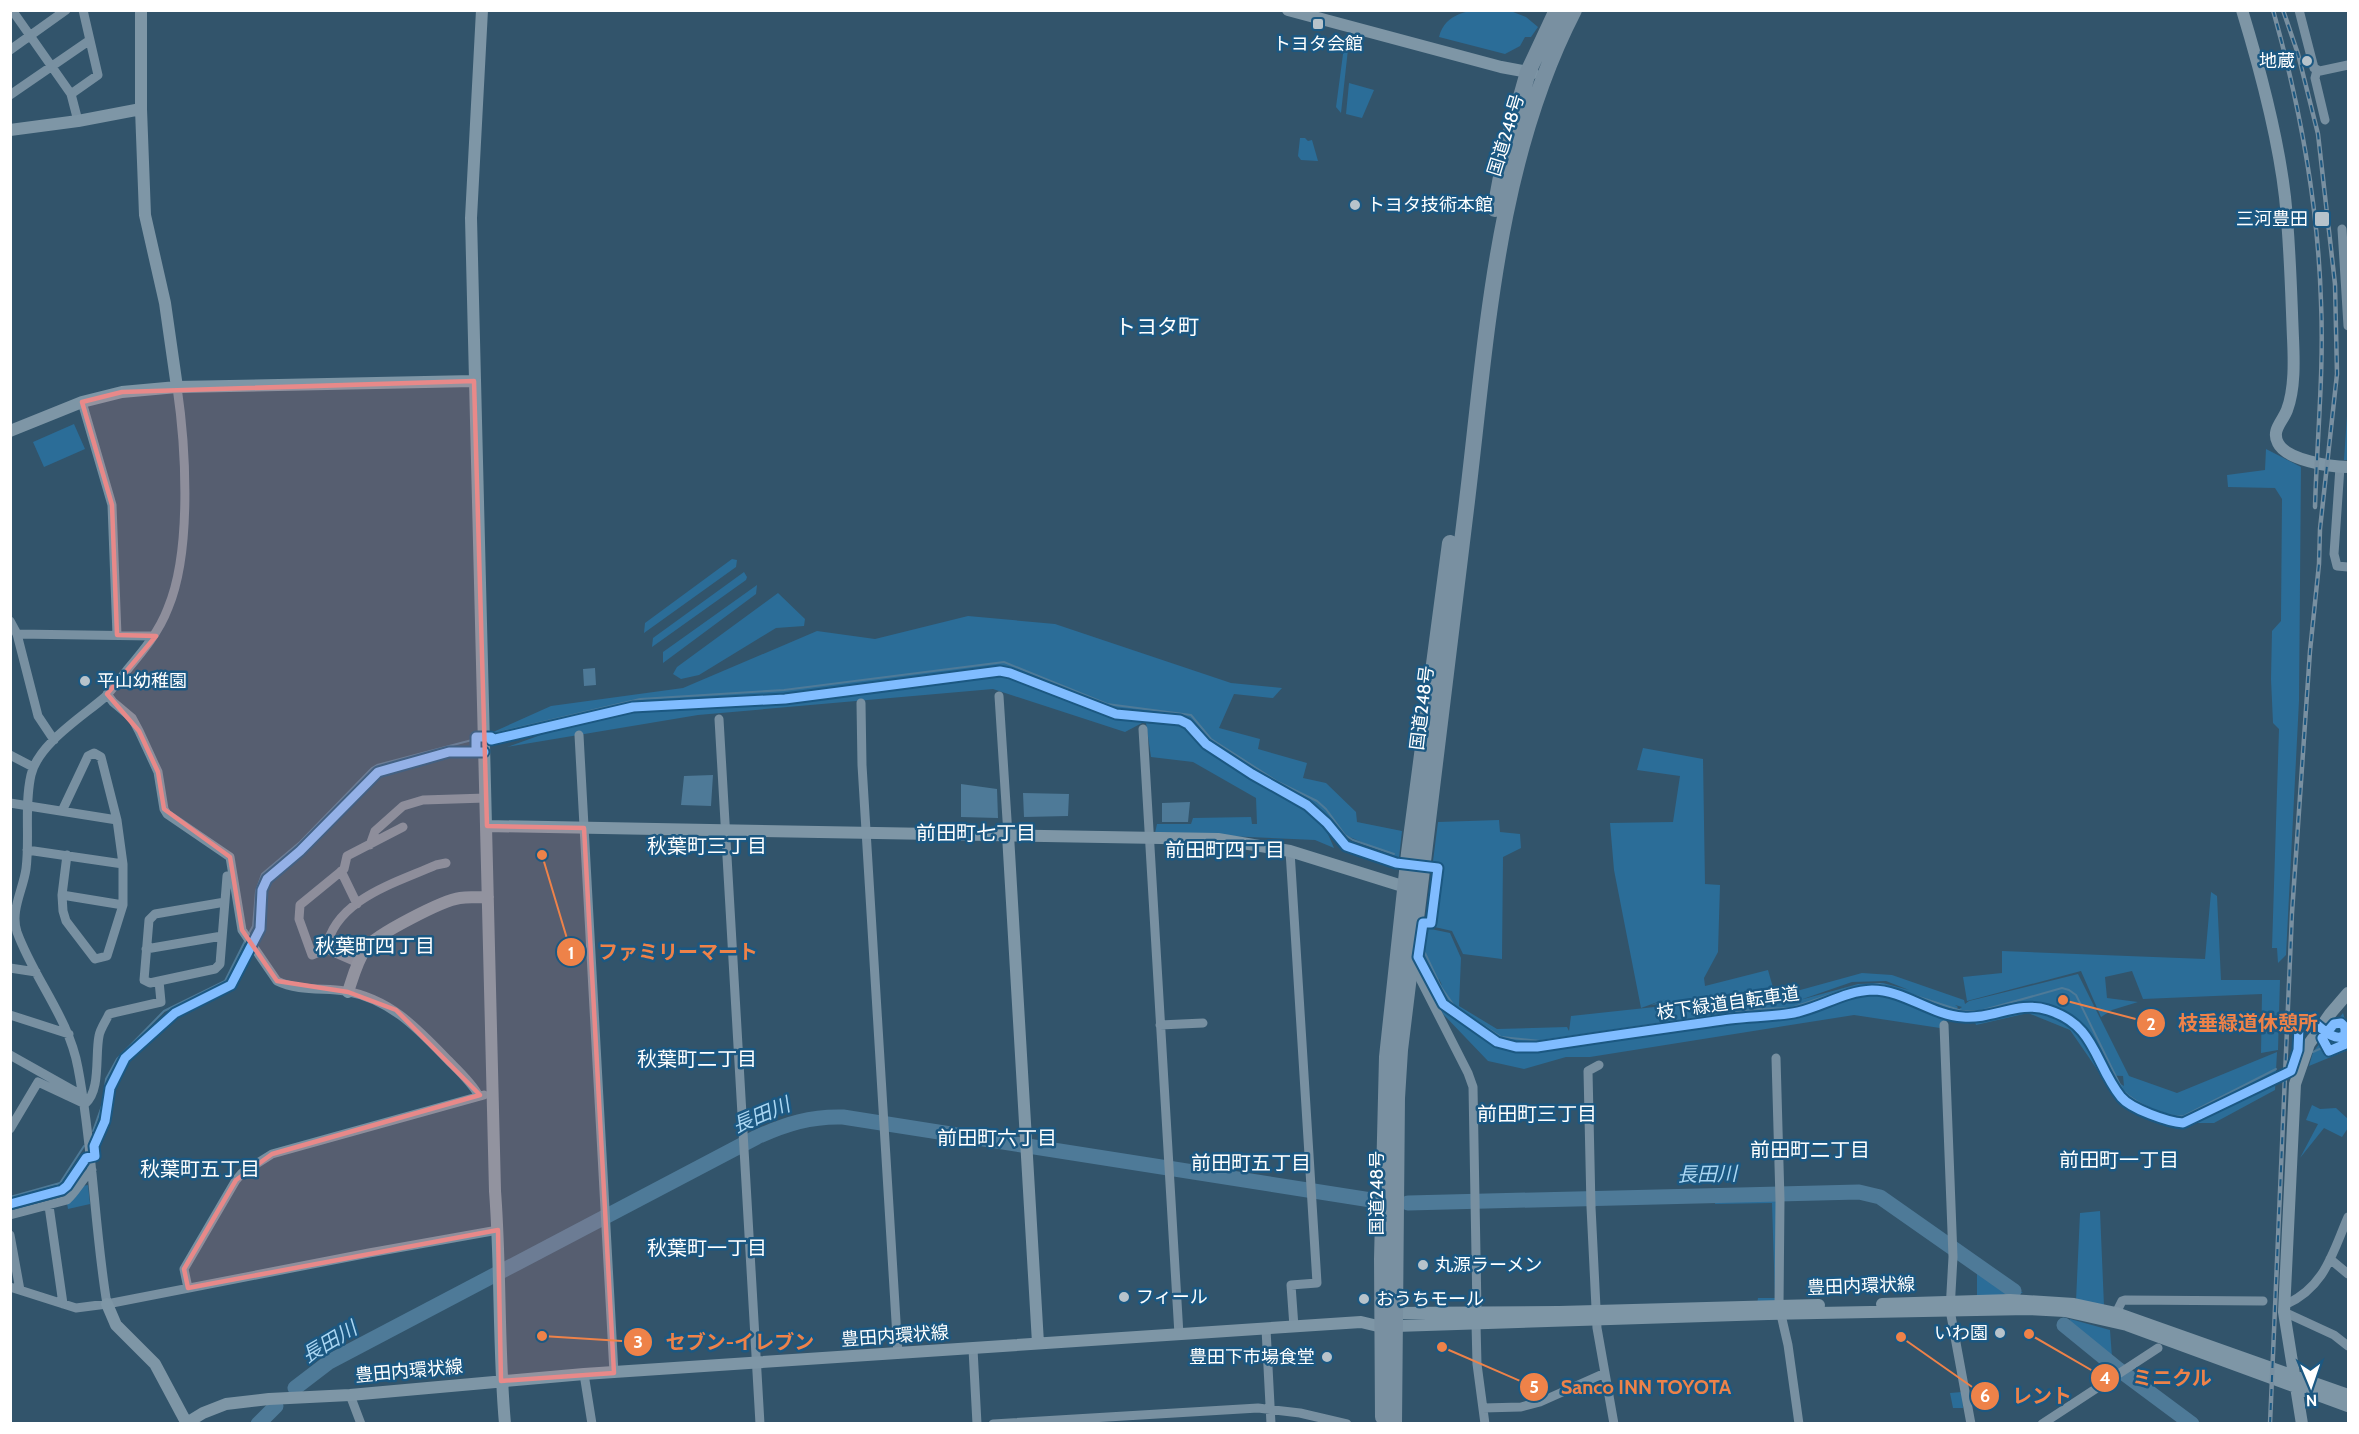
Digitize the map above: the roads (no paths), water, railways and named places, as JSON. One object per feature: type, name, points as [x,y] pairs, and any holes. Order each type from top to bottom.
[{"type":"highway","name":"国道248号","points":[[1383,1424],[1397,1098],[1400,1050],[1411,960],[1412,889],[1492,222],[1506,150],[1528,72],[1557,10]]},
{"type":"highway","name":"国道248号","points":[[1394,1424],[1389,1320],[1387,1057],[1502,231],[1508,199],[1545,75],[1574,10]]},
{"type":"street","points":[[12,10],[71,94],[78,121]]},
{"type":"street","points":[[10,50],[66,10]]},
{"type":"street","points":[[71,94],[98,75],[82,10]]},
{"type":"street","points":[[482,10],[471,218],[495,1191],[501,1381],[505,1424]]},
{"type":"street","points":[[1288,10],[1545,75]]},
{"type":"street","points":[[2242,10],[2281,171],[2287,220],[2293,351],[2288,408],[2276,432],[2276,440],[2289,454],[2344,467],[2334,554],[2337,566],[2349,567]]},
{"type":"street","points":[[2299,10],[2314,68],[2320,71],[2349,65]]},
{"type":"street","points":[[139,11],[145,215],[165,303],[182,423],[183,533],[176,585],[169,607],[146,648],[107,694],[54,740],[33,767],[27,805],[26,870],[15,911],[15,920],[16,930],[69,1034],[78,1065],[84,1100],[106,1304],[116,1325],[155,1364],[185,1423]]},
{"type":"street","points":[[10,95],[90,40]]},
{"type":"street","points":[[2317,70],[2315,78],[2325,120]]},
{"type":"street","points":[[10,130],[78,121],[141,109]]},
{"type":"street","points":[[2342,229],[2348,274],[2349,326]]},
{"type":"street","points":[[10,431],[82,402],[123,392],[177,387],[474,381]]},
{"type":"street","points":[[82,402],[112,505],[117,635]]},
{"type":"street","points":[[10,621],[17,634],[38,716],[54,740]]},
{"type":"street","points":[[17,634],[153,636]]},
{"type":"street","points":[[107,694],[112,702],[132,718],[139,731],[158,772],[164,809],[167,814],[230,857],[244,935],[273,976],[284,984],[348,992],[396,1010],[466,1078],[479,1096]]},
{"type":"street","points":[[999,696],[1038,1343]]},
{"type":"street","points":[[861,703],[883,1122],[898,1354]]},
{"type":"street","points":[[719,719],[760,1424]]},
{"type":"street","points":[[1143,729],[1179,1335]]},
{"type":"street","points":[[579,735],[614,1373]]},
{"type":"street","points":[[62,811],[88,756],[94,753],[101,757],[117,820],[123,864],[123,905],[107,956],[95,959],[66,921],[62,895],[68,855]]},
{"type":"street","points":[[10,755],[33,767]]},
{"type":"street","points":[[370,845],[375,831],[403,806],[423,800],[486,798]]},
{"type":"street","points":[[10,803],[117,820]]},
{"type":"street","points":[[487,826],[1218,839],[1290,851],[1412,889]]},
{"type":"street","points":[[358,963],[326,949],[312,955],[299,920],[300,905],[341,871],[347,856],[403,827]]},
{"type":"street","points":[[27,850],[123,864]]},
{"type":"street","points":[[1290,851],[1317,1282],[1291,1285],[1294,1327]]},
{"type":"street","points":[[326,949],[328,938],[339,918],[364,898],[436,865],[446,863]]},
{"type":"street","points":[[341,871],[357,904]]},
{"type":"street","points":[[225,902],[155,914],[149,920],[144,980],[150,983],[215,969],[220,964],[228,876]]},
{"type":"street","points":[[62,895],[123,905]]},
{"type":"street","points":[[348,992],[358,963],[367,947],[388,930],[444,902],[460,898],[488,897]]},
{"type":"street","points":[[146,950],[222,936]]},
{"type":"street","points":[[1411,960],[1473,1087],[1477,1211],[1477,1364],[1485,1424]]},
{"type":"street","points":[[10,968],[36,972]]},
{"type":"street","points":[[10,1129],[38,1082],[84,1100],[91,1100],[96,1075],[99,1035],[109,1014],[161,1002],[159,981]]},
{"type":"street","points":[[2302,1424],[2284,1308],[2295,1084],[2309,1044],[2330,1014],[2349,993]]},
{"type":"street","points":[[10,1015],[69,1034]]},
{"type":"street","points":[[1160,1025],[1203,1023]]},
{"type":"street","points":[[1944,1025],[1953,1257],[1951,1306],[1971,1424]]},
{"type":"street","points":[[10,1055],[84,1100]]},
{"type":"street","points":[[1776,1058],[1780,1190],[1780,1310],[1799,1424]]},
{"type":"street","points":[[1599,1065],[1588,1071],[1590,1207],[1596,1315],[1614,1424]]},
{"type":"street","points":[[188,1288],[184,1269],[236,1180],[258,1162],[272,1154],[493,1094]]},
{"type":"street","points":[[10,1215],[67,1200],[92,1170]]},
{"type":"street","points":[[49,1206],[63,1304]]},
{"type":"street","points":[[2284,1308],[2312,1288],[2330,1258],[2349,1217]]},
{"type":"street","points":[[10,1235],[15,1288],[76,1308],[498,1230]]},
{"type":"street","points":[[2330,1258],[2349,1274]]},
{"type":"street","points":[[2116,1313],[2122,1301],[2125,1300],[2264,1301]]},
{"type":"street","name":"豊田内環状線","points":[[185,1423],[226,1404],[269,1399],[350,1395],[584,1374],[1389,1320],[1951,1306],[2050,1301],[2116,1313],[2294,1380],[2349,1406]]},
{"type":"street","name":"豊田内環状線","points":[[1951,1306],[2029,1309],[2092,1316],[2127,1325],[2294,1380],[2349,1395]]},
{"type":"street","points":[[2284,1308],[2334,1335],[2349,1346]]},
{"type":"street","points":[[1266,1329],[1271,1424]]},
{"type":"street","points":[[973,1348],[977,1424]]},
{"type":"street","points":[[2042,1424],[2158,1348]]},
{"type":"street","points":[[1483,1408],[1521,1407],[1540,1402],[1605,1373]]},
{"type":"street","points":[[584,1374],[592,1424]]},
{"type":"street","points":[[350,1395],[361,1424]]},
{"type":"street","points":[[993,1424],[1258,1408],[1347,1424]]},
{"type":"waterway","points":[[496,733],[640,699],[784,690],[1004,662],[1107,704],[1191,715],[1211,739],[1278,782],[1317,801],[1326,809],[1345,835],[1394,854]]},
{"type":"waterway","points":[[249,933],[253,926],[256,891],[262,874],[300,842],[372,768],[472,740]]},
{"type":"waterway","points":[[93,1131],[103,1103],[106,1079],[117,1059],[164,1011],[225,981],[245,941]]},
{"type":"waterway","points":[[1425,953],[1441,987],[1455,1007],[1501,1037],[1540,1041],[1758,1009],[1791,1008],[1847,989],[1879,984],[1962,1011],[1980,1011],[2062,988],[2076,995],[2123,1091],[2143,1105],[2160,1112],[2184,1116],[2276,1069]]},
{"type":"waterway","points":[[2313,1052],[2348,1036]]},
{"type":"waterway","name":"長田川","points":[[295,1388],[329,1362],[757,1137],[809,1119],[843,1117],[1371,1200]]},
{"type":"waterway","points":[[10,1197],[60,1183],[84,1146]]},
{"type":"waterway","name":"長田川","points":[[1408,1203],[1859,1192],[1880,1197],[2014,1291]]},
{"type":"waterway","name":"長田川","points":[[2064,1325],[2192,1424]]},
{"type":"waterway","name":"長田川","points":[[258,1424],[276,1406]]},
{"type":"railway","points":[[2273,10],[2299,118],[2316,228],[2322,353],[2315,507]]},
{"type":"railway","points":[[2270,1424],[2292,913],[2320,529],[2337,374],[2335,284],[2318,134],[2298,54],[2283,10]]},
{"type":"place","name":"トヨタ会館","points":[[1318,24]]},
{"type":"place","name":"地蔵","points":[[2307,61]]},
{"type":"place","name":"トヨタ技術本館","points":[[1355,205]]},
{"type":"place","name":"三河豊田","points":[[2322,219]]},
{"type":"place","name":"平山幼稚園","points":[[85,681]]},
{"type":"place","name":"ファミリーマート","points":[[542,855]]},
{"type":"place","name":"枝垂緑道休憩所","points":[[2063,1000]]},
{"type":"place","name":"丸源ラーメン","points":[[1423,1265]]},
{"type":"place","name":"フィール","points":[[1124,1297]]},
{"type":"place","name":"おうちモール","points":[[1364,1299]]},
{"type":"place","name":"いわ園","points":[[2000,1333]]},
{"type":"place","name":"ミニクル","points":[[2029,1334]]},
{"type":"place","name":"セブン-イレブン","points":[[542,1336]]},
{"type":"place","name":"レント","points":[[1901,1337]]},
{"type":"place","name":"Sanco INN TOYOTA","points":[[1442,1347]]},
{"type":"place","name":"豊田下市場食堂","points":[[1327,1357]]},
{"type":"district","name":"トヨタ町","points":[[1157,327]]},
{"type":"district","name":"前田町七丁目","points":[[976,833]]},
{"type":"district","name":"秋葉町三丁目","points":[[707,846]]},
{"type":"district","name":"前田町四丁目","points":[[1225,850]]},
{"type":"district","name":"秋葉町四丁目","points":[[375,946]]},
{"type":"district","name":"秋葉町二丁目","points":[[697,1059]]},
{"type":"district","name":"前田町三丁目","points":[[1537,1114]]},
{"type":"district","name":"前田町六丁目","points":[[997,1138]]},
{"type":"district","name":"前田町二丁目","points":[[1810,1150]]},
{"type":"district","name":"前田町一丁目","points":[[2119,1160]]},
{"type":"district","name":"前田町五丁目","points":[[1251,1163]]},
{"type":"district","name":"秋葉町五丁目","points":[[200,1169]]},
{"type":"district","name":"秋葉町一丁目","points":[[707,1248]]}]
